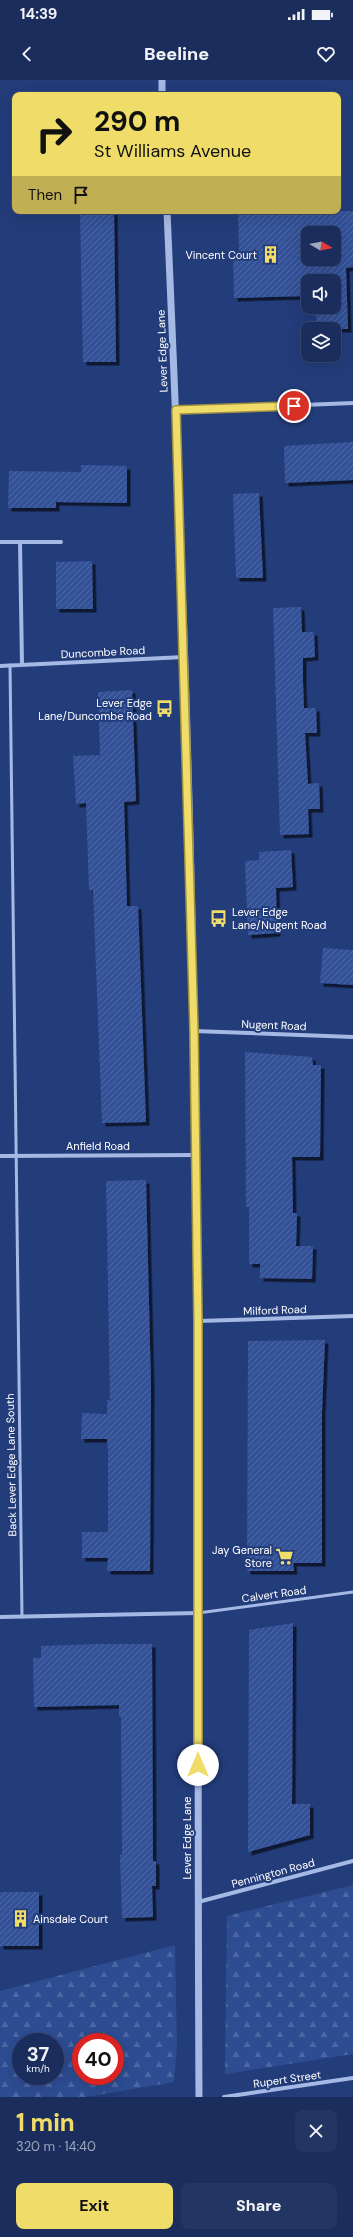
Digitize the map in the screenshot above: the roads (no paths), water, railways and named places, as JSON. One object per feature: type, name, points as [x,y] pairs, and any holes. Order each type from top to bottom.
[{"type":"street","points":[[162,80],[162,92]]},
{"type":"street","name":"Lever Edge Lane","points":[[167,214],[176,410],[194,1031],[198,1321],[199,2097]]},
{"type":"street","points":[[176,410],[353,403]]},
{"type":"street","points":[[0,542],[61,542]]},
{"type":"street","points":[[20,542],[22,665]]},
{"type":"street","name":"Duncombe Road","points":[[0,666],[184,657]]},
{"type":"street","name":"Nugent Road","points":[[194,1031],[353,1037]]},
{"type":"street","name":"Anfield Road","points":[[0,1156],[196,1155]]},
{"type":"street","name":"Milford Road","points":[[198,1321],[353,1316]]},
{"type":"street","points":[[0,1617],[198,1613]]},
{"type":"street","name":"Pennington Road","points":[[198,1902],[353,1861]]},
{"type":"street","name":"Rupert Street","points":[[224,2097],[353,2078]]},
{"type":"lane","name":"Back Lever Edge Lane South","points":[[10,666],[22,1616]]},
{"type":"lane","name":"Calvert Road","points":[[198,1613],[353,1592]]},
{"type":"place","name":"Vincent Court","points":[[270,255]]},
{"type":"place","name":"Lever Edge Lane/Duncombe Road","points":[[165,709]]},
{"type":"place","name":"Lever Edge Lane/Nugent Road","points":[[219,918]]},
{"type":"place","name":"Jay General Store","points":[[285,1556]]},
{"type":"place","name":"Ainsdale Court","points":[[20,1919]]}]
